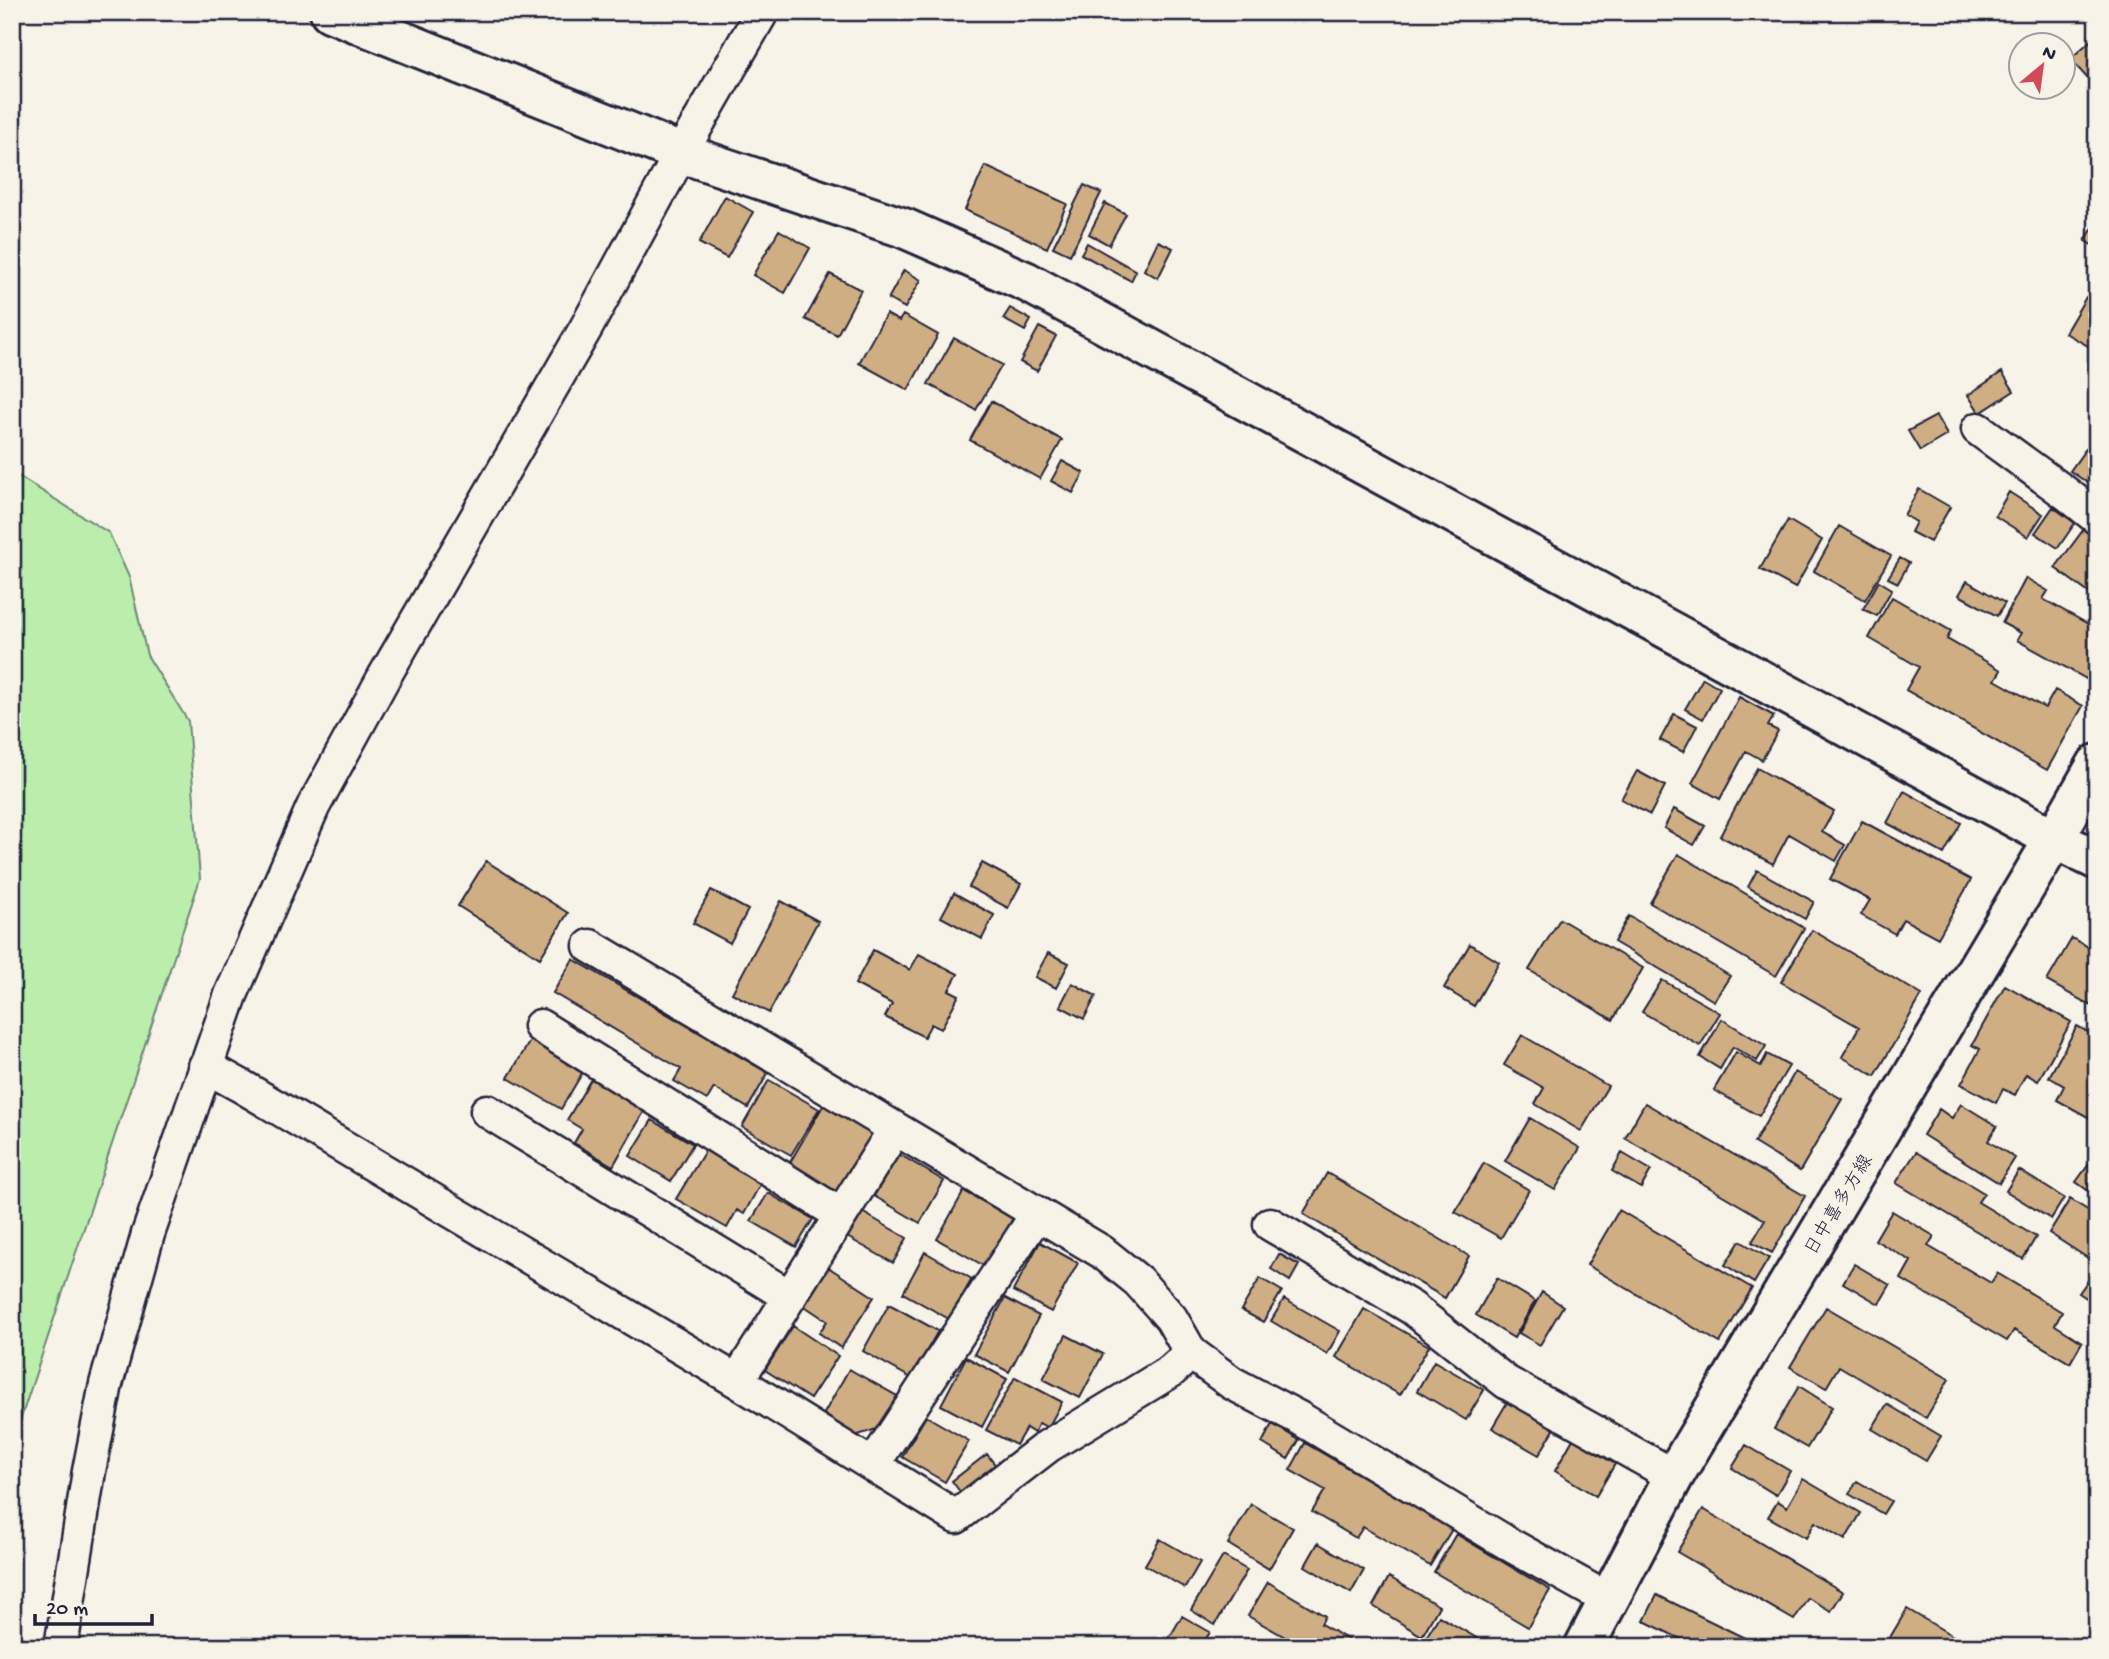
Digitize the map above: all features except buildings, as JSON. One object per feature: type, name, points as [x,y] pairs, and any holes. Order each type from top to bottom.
[{"type":"street","points":[[330,12],[681,153],[904,228],[1027,282],[2097,860]]},
{"type":"street","points":[[61,1647],[106,1384],[148,1234],[231,995],[313,807],[384,677],[586,328],[681,153],[762,12]]},
{"type":"street","points":[[1978,429],[2097,518]]},
{"type":"street","name":"日中喜多方線","points":[[1584,1647],[1674,1476],[2097,764]]},
{"type":"street","points":[[590,946],[1102,1252],[1138,1281],[1171,1318],[1191,1353],[1233,1383],[1301,1419],[1514,1547],[1609,1600]]},
{"type":"street","points":[[540,1026],[841,1215]]},
{"type":"street","points":[[205,1066],[737,1381],[957,1517],[1048,1446],[1171,1371],[1191,1353]]},
{"type":"street","points":[[486,1111],[790,1297]]},
{"type":"street","points":[[737,1381],[895,1129]]},
{"type":"street","points":[[873,1465],[1037,1214]]},
{"type":"street","points":[[1269,1224],[1412,1308],[1506,1382],[1674,1476]]},
{"type":"green space","points":[[12,474],[109,533],[129,577],[147,655],[188,721],[200,879],[19,1424],[12,1425]]}]
